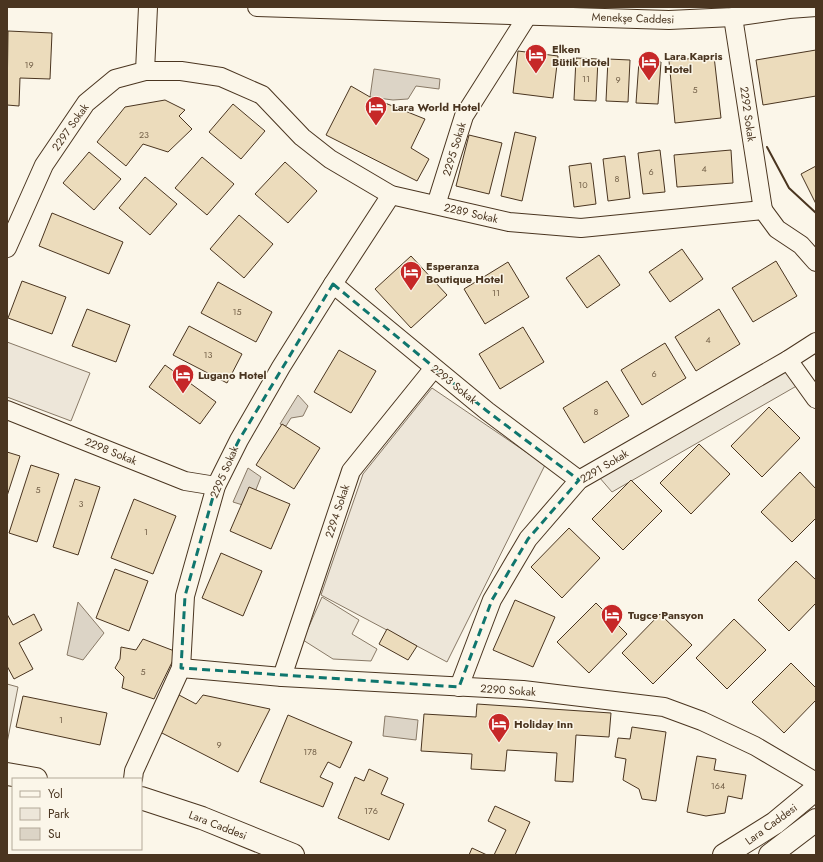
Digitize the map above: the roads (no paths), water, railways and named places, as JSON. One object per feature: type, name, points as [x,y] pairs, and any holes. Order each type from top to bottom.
[{"type":"street","points":[[145,72],[148,7]]},
{"type":"street","name":"Menekşe Caddesi","points":[[258,7],[528,14],[669,20],[733,18],[786,8],[816,8]]},
{"type":"street","name":"2295 Sokak","points":[[436,205],[464,116],[528,14]]},
{"type":"street","name":"2292 Sokak","points":[[733,18],[763,210]]},
{"type":"street","name":"2289 Sokak","points":[[145,72],[181,71],[221,77],[262,95],[302,137],[330,160],[391,195],[509,222],[581,228],[763,210]]},
{"type":"street","name":"2297 Sokak","points":[[7,248],[44,165],[86,103],[115,79],[145,72]]},
{"type":"street","name":"2295 Sokak","points":[[134,778],[134,771],[182,668],[185,596],[216,486],[239,440],[333,284],[391,195]]},
{"type":"street","points":[[763,210],[777,229],[801,245],[816,262]]},
{"type":"street","name":"2293 Sokak","points":[[333,284],[487,411],[579,480]]},
{"type":"street","name":"2291 Sokak","points":[[459,687],[496,593],[528,539],[579,480],[788,360],[816,342]]},
{"type":"street","points":[[788,360],[816,400]]},
{"type":"street","name":"2294 Sokak","points":[[282,677],[351,471],[434,368]]},
{"type":"street","name":"2298 Sokak","points":[[7,410],[185,481],[216,486]]},
{"type":"street","name":"2290 Sokak","points":[[182,668],[282,677],[523,690],[664,707],[702,721],[755,746],[816,782]]},
{"type":"street","points":[[7,774],[30,778]]},
{"type":"street","name":"Lara Caddesi","points":[[724,855],[775,823],[816,789]]},
{"type":"street","name":"Lara Caddesi","points":[[142,798],[202,818],[294,855]]},
{"type":"street","points":[[770,855],[816,820]]},
{"type":"water","points":[[374,69],[440,79],[439,89],[416,86],[408,99],[393,100],[370,97]]},
{"type":"water","points":[[298,395],[308,406],[303,416],[291,418],[286,426],[280,424]]},
{"type":"water","points":[[248,468],[261,477],[249,507],[233,502]]},
{"type":"water","points":[[78,602],[104,633],[83,660],[67,655]]},
{"type":"water","points":[[385,716],[418,720],[416,740],[383,736]]},
{"type":"place","name":"Elken Bütik Hotel","points":[[536,74]]},
{"type":"place","name":"Lara Kapris Hotel","points":[[649,82]]},
{"type":"place","name":"Lara World Hotel","points":[[376,126]]},
{"type":"place","name":"Esperanza Boutique Hotel","points":[[411,292]]},
{"type":"place","name":"Lugano Hotel","points":[[183,394]]},
{"type":"place","name":"Tugce Pansyon","points":[[612,634]]},
{"type":"place","name":"Holiday Inn","points":[[499,744]]}]
